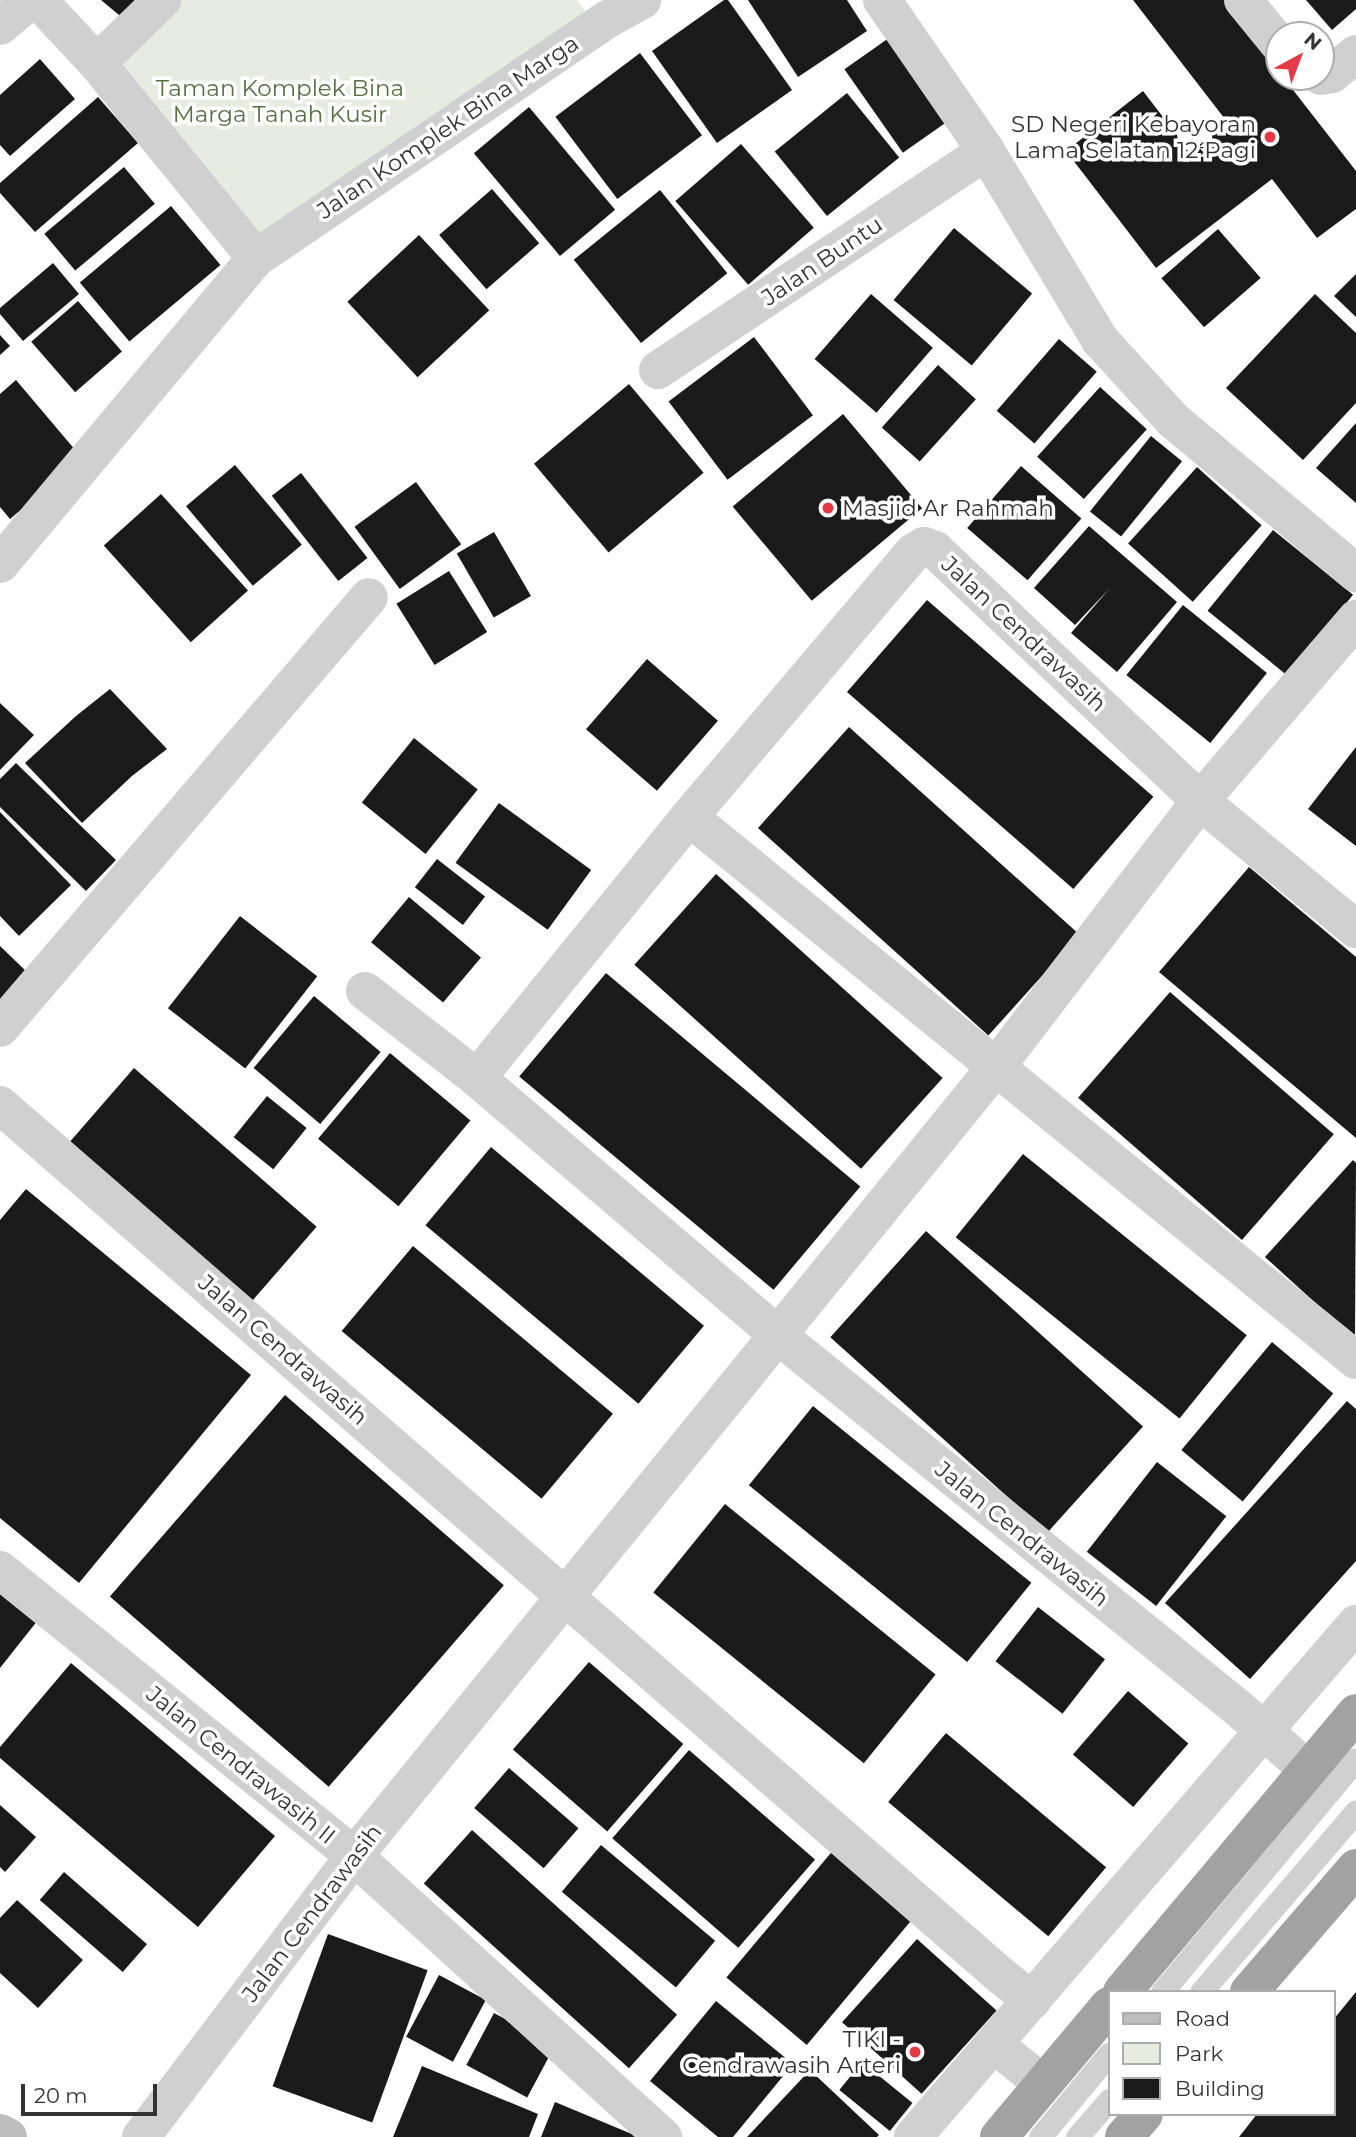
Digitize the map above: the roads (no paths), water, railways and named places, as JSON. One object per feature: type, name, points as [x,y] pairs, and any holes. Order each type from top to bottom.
[{"type":"highway","points":[[1124,1990],[1356,1713]]},
{"type":"highway","points":[[1251,1990],[1356,1868]]},
{"type":"highway","points":[[999,2137],[1108,2007]]},
{"type":"highway","points":[[1124,2137],[1142,2116]]},
{"type":"main road","points":[[0,2133],[8,2137]]},
{"type":"street","points":[[0,26],[31,0]]},
{"type":"street","points":[[38,0],[97,63],[256,258]]},
{"type":"street","points":[[97,63],[162,0]]},
{"type":"street","name":"Jalan Komplek Bina Marga","points":[[0,564],[256,258],[608,19],[642,0]]},
{"type":"street","points":[[882,0],[986,151],[1100,340],[1173,420],[1356,573]]},
{"type":"street","points":[[1244,0],[1265,26]]},
{"type":"street","points":[[1335,72],[1356,54]]},
{"type":"street","name":"Jalan Buntu","points":[[658,370],[986,151]]},
{"type":"street","name":"Jalan Cendrawasih","points":[[477,1078],[689,817],[914,552],[924,546],[935,550],[1200,800],[1356,929]]},
{"type":"street","points":[[0,1028],[369,597]]},
{"type":"street","points":[[1200,800],[1356,619]]},
{"type":"street","name":"Jalan Cendrawasih","points":[[141,2137],[354,1856],[565,1594],[780,1337],[996,1067],[1200,800]]},
{"type":"street","points":[[689,817],[1356,1360]]},
{"type":"street","name":"Jalan Cendrawasih","points":[[365,991],[477,1078],[780,1337],[1265,1731],[1310,1771]]},
{"type":"street","name":"Jalan Cendrawasih","points":[[0,1105],[979,1957],[1032,2000]]},
{"type":"street","name":"Jalan Cendrawasih II","points":[[0,1570],[354,1856],[663,2137]]},
{"type":"street","points":[[913,2137],[1356,1624]]},
{"type":"street","points":[[994,2044],[1043,2084]]},
{"type":"lane","points":[[1164,1990],[1356,1759]]},
{"type":"lane","points":[[1203,1990],[1356,1811]]},
{"type":"lane","points":[[1040,2137],[1108,2055]]},
{"type":"lane","points":[[1077,2137],[1108,2101]]},
{"type":"place","name":"SD Negeri Kebayoran Lama Selatan 12 Pagi","points":[[1270,137]]},
{"type":"place","name":"Masjid Ar Rahmah","points":[[828,508]]},
{"type":"place","name":"TIKI - Cendrawasih Arteri","points":[[915,2052]]},
{"type":"park label","name":"Taman Komplek Bina Marga Tanah Kusir","points":[[280,101]]}]
